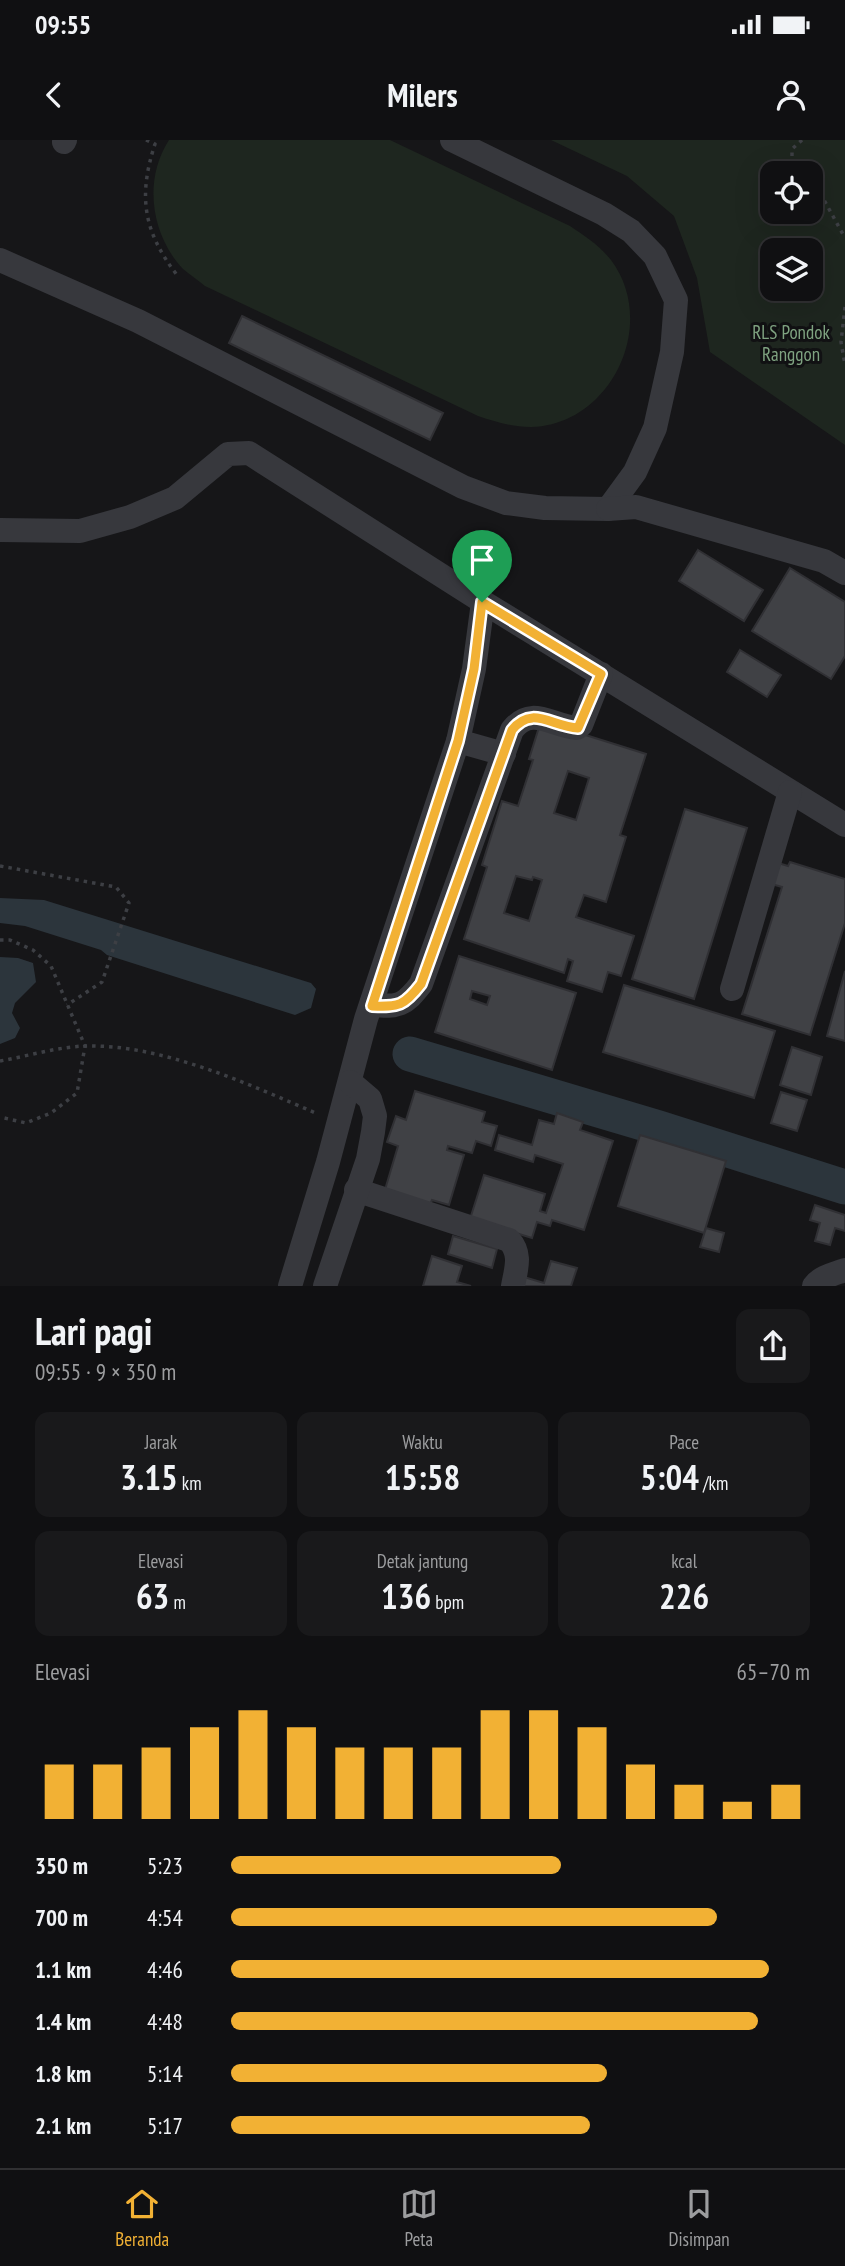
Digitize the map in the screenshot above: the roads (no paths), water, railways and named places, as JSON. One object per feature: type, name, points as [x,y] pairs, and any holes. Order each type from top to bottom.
[{"type":"lane","points":[[452,140],[604,214],[631,231],[655,256],[676,300],[672,352],[655,428],[635,472],[608,509]]},
{"type":"lane","points":[[0,260],[138,321],[463,486],[506,503],[545,508],[636,507],[824,561],[845,573]]},
{"type":"lane","points":[[0,530],[80,531],[130,517],[175,498],[228,454],[249,453],[482,602],[845,825]]},
{"type":"lane","points":[[290,1286],[369,1012],[458,741],[474,669],[482,602]]},
{"type":"lane","points":[[369,1012],[401,1005],[410,999],[421,984],[512,730],[524,718],[533,717],[578,728],[601,674]]},
{"type":"lane","points":[[458,741],[504,754]]},
{"type":"lane","points":[[732,989],[790,792]]},
{"type":"lane","points":[[325,1286],[370,1149],[375,1116],[370,1100],[351,1082]]},
{"type":"lane","points":[[356,1190],[509,1240],[518,1256],[513,1286]]},
{"type":"lane","points":[[814,1286],[830,1275],[845,1270]]},
{"type":"waterway","points":[[410,1054],[845,1187]]},
{"type":"park label","name":"RLS Pondok Ranggon","points":[[791,343]]}]
